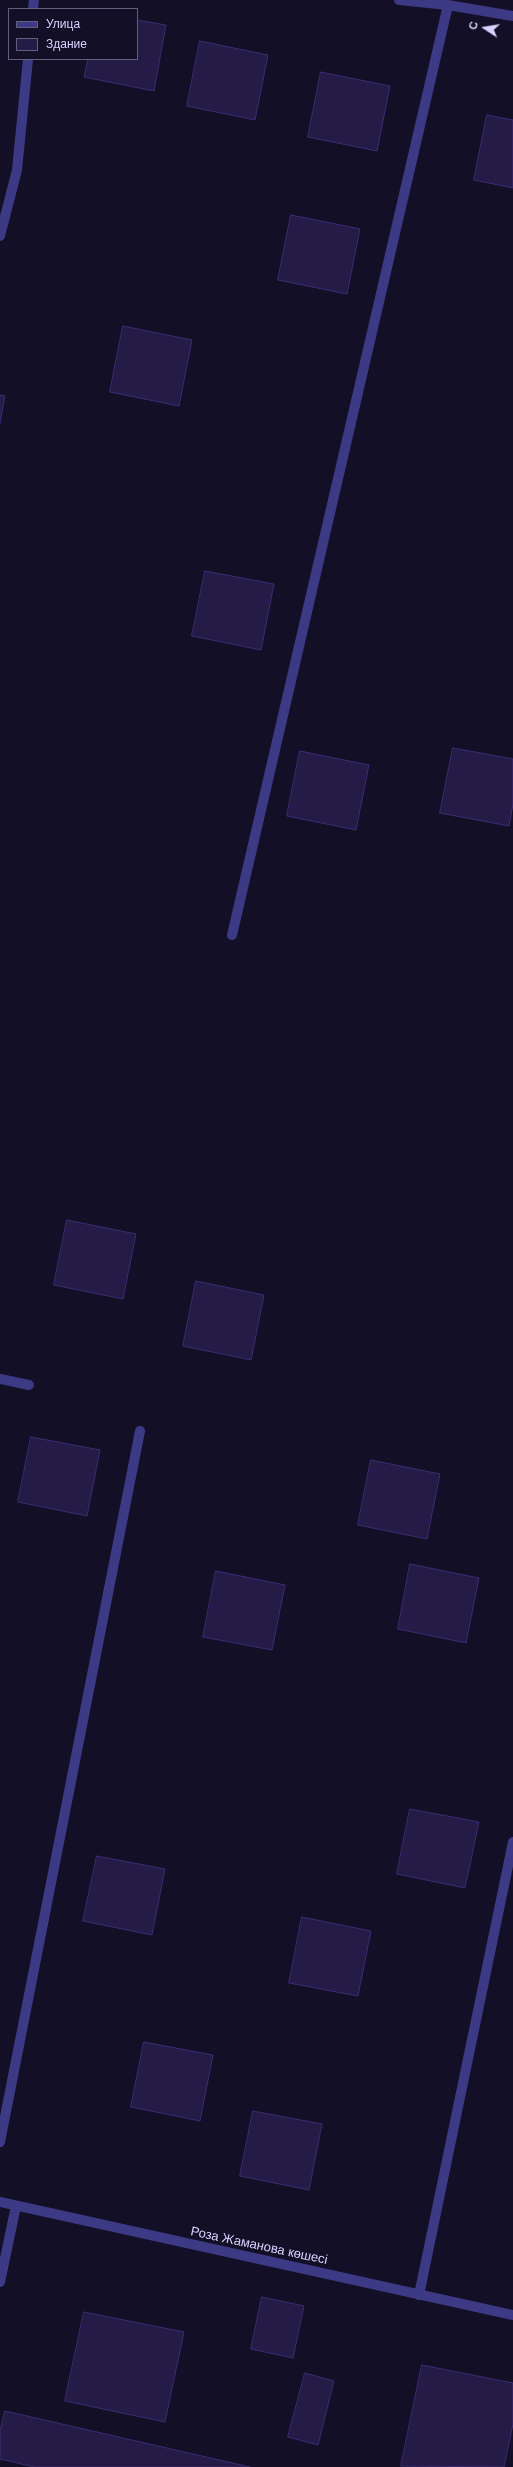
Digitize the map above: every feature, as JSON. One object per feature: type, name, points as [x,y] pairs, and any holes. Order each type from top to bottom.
[{"type":"street","points":[[399,0],[448,5],[513,16]]},
{"type":"street","points":[[232,935],[448,5]]},
{"type":"street","points":[[0,236],[17,170],[28,60]]},
{"type":"street","points":[[0,1379],[29,1385]]},
{"type":"street","points":[[0,2142],[140,1431]]},
{"type":"street","points":[[419,2295],[513,1842]]},
{"type":"street","name":"Роза Жаманова көшесі","points":[[0,2202],[513,2315]]},
{"type":"street","points":[[0,2282],[16,2206]]},
{"type":"building","points":[[138,20],[166,25],[154,91],[84,77],[88,60],[138,60]]},
{"type":"building","points":[[200,41],[268,55],[255,120],[187,106]]},
{"type":"building","points":[[321,72],[390,86],[377,151],[308,137]]},
{"type":"building","points":[[487,115],[513,120],[513,188],[474,180]]},
{"type":"building","points":[[291,215],[360,229],[347,294],[278,280]]},
{"type":"building","points":[[123,326],[192,340],[179,406],[110,392]]},
{"type":"building","points":[[0,395],[5,396],[0,423]]},
{"type":"building","points":[[205,571],[274,584],[261,650],[192,636]]},
{"type":"building","points":[[453,748],[513,759],[513,804],[509,826],[440,813]]},
{"type":"building","points":[[300,751],[369,765],[356,830],[287,816]]},
{"type":"building","points":[[67,1220],[136,1234],[123,1299],[54,1285]]},
{"type":"building","points":[[196,1281],[264,1295],[251,1360],[183,1346]]},
{"type":"building","points":[[31,1437],[100,1450],[87,1516],[18,1502]]},
{"type":"building","points":[[371,1460],[440,1474],[427,1539],[358,1525]]},
{"type":"building","points":[[410,1564],[479,1578],[466,1643],[398,1629]]},
{"type":"building","points":[[216,1571],[285,1585],[272,1650],[203,1637]]},
{"type":"building","points":[[410,1809],[479,1822],[465,1888],[397,1874]]},
{"type":"building","points":[[97,1856],[165,1869],[152,1935],[83,1921]]},
{"type":"building","points":[[302,1917],[371,1931],[358,1996],[289,1983]]},
{"type":"building","points":[[144,2042],[213,2055],[200,2121],[131,2107]]},
{"type":"building","points":[[253,2111],[322,2124],[309,2190],[240,2176]]},
{"type":"building","points":[[262,2297],[304,2306],[293,2358],[251,2349]]},
{"type":"building","points":[[84,2312],[184,2332],[165,2422],[65,2401]]},
{"type":"building","points":[[422,2365],[513,2383],[513,2424],[504,2467],[401,2466]]},
{"type":"building","points":[[305,2373],[334,2381],[318,2445],[288,2437]]},
{"type":"building","points":[[5,2411],[250,2467],[34,2467],[0,2459],[0,2431]]}]
